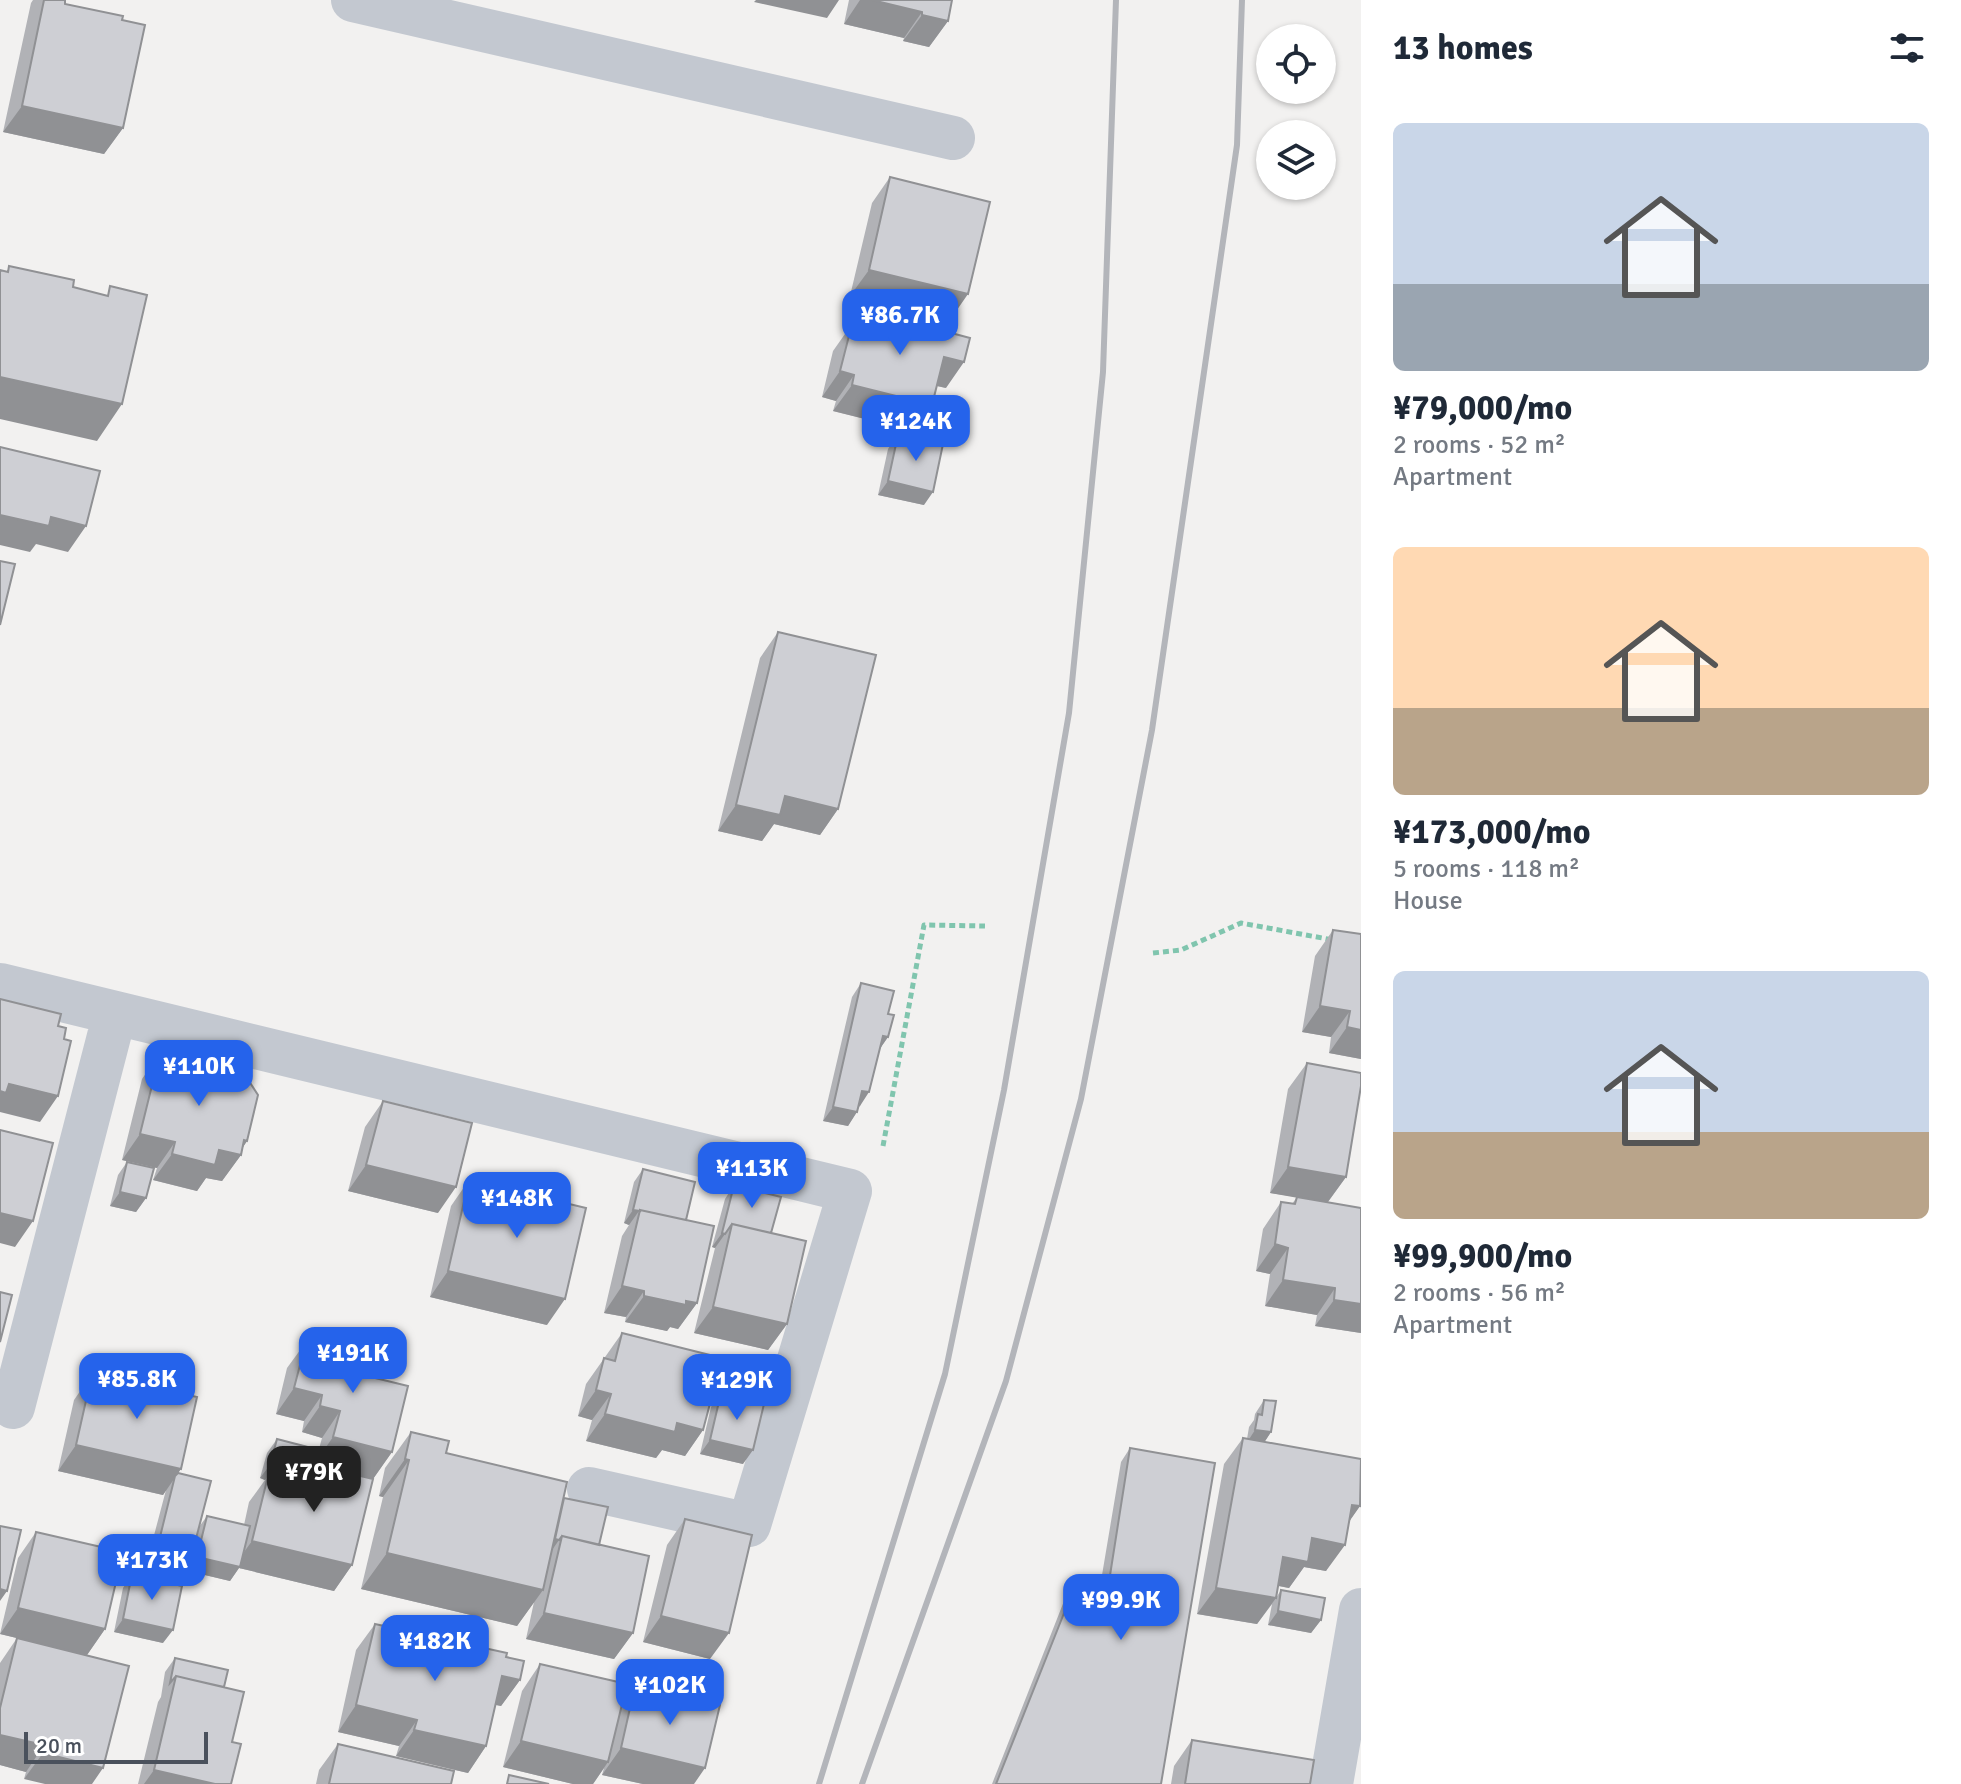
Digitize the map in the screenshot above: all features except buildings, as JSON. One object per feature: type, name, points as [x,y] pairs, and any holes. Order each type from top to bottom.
[{"type":"street","points":[[353,0],[953,138]]},
{"type":"street","points":[[0,985],[850,1191],[749,1525],[589,1489]]},
{"type":"street","points":[[13,1407],[115,1013]]},
{"type":"street","points":[[1331,1784],[1361,1610]]},
{"type":"path","points":[[1153,953],[1181,950],[1241,923],[1346,942]]},
{"type":"path","points":[[850,1191],[874,1195],[924,925],[985,926]]},
{"type":"railway","points":[[819,1784],[945,1374],[1004,1090],[1069,713],[1103,372],[1116,0]]},
{"type":"railway","points":[[862,1784],[1006,1381],[1081,1099],[1152,730],[1237,145],[1242,0]]}]
